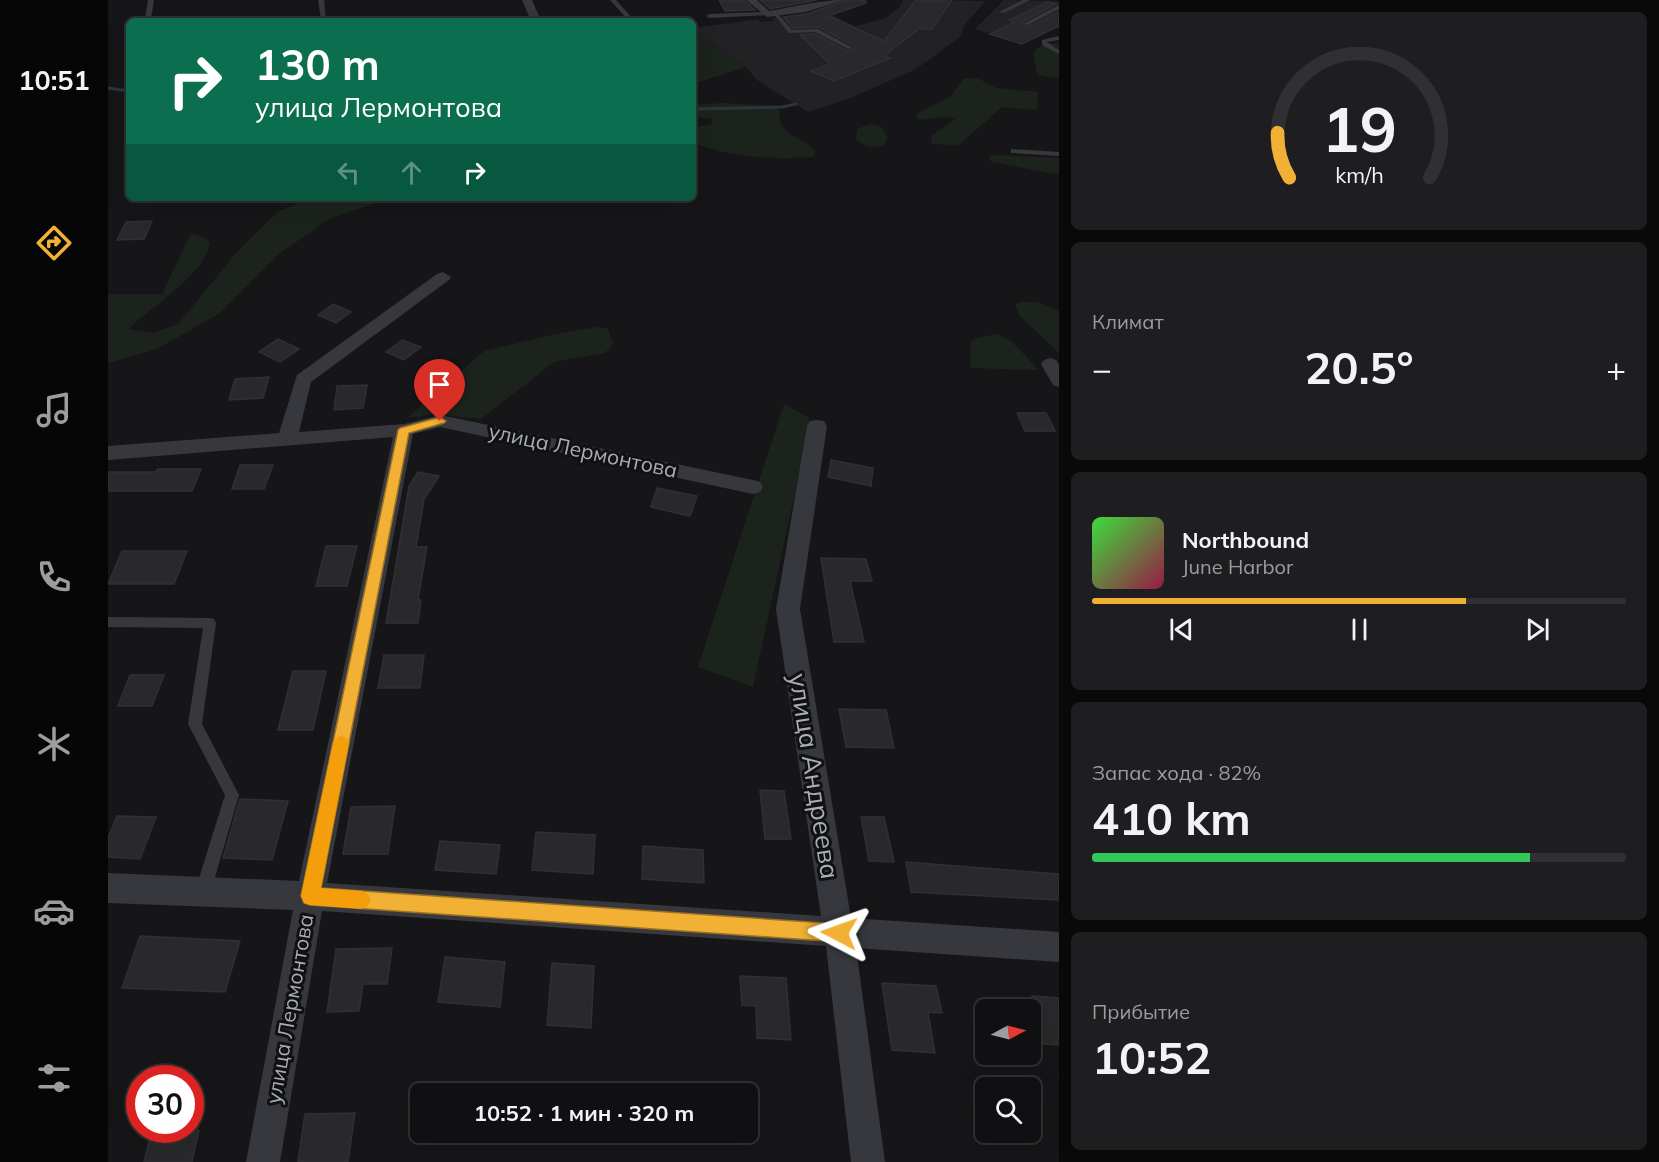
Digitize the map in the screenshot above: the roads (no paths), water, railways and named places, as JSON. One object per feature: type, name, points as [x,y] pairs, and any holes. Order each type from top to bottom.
[{"type":"street","points":[[526,0],[535,18]]},
{"type":"street","points":[[751,0],[771,14],[806,9],[838,0]]},
{"type":"street","points":[[287,439],[303,379],[443,277]]},
{"type":"street","points":[[1050,364],[1059,381]]},
{"type":"street","name":"улица Лермонтова","points":[[263,1162],[310,896],[404,430],[440,421],[753,487]]},
{"type":"street","name":"улица Андреева","points":[[818,426],[788,609],[839,933],[868,1162]]},
{"type":"street","points":[[108,453],[404,430]]},
{"type":"street","points":[[108,888],[310,896],[1059,947]]},
{"type":"lane","points":[[148,18],[151,0]]},
{"type":"lane","points":[[321,0],[324,18]]},
{"type":"lane","points":[[614,0],[629,18]]},
{"type":"lane","points":[[1002,12],[1026,0]]},
{"type":"lane","points":[[1026,24],[1059,7]]},
{"type":"lane","points":[[710,16],[771,14],[791,32],[816,30],[850,48]]},
{"type":"lane","points":[[1059,38],[1044,41],[1045,45],[1059,52]]},
{"type":"lane","points":[[1014,151],[1059,154]]},
{"type":"lane","points":[[108,622],[210,623],[195,724],[232,795],[202,892]]},
{"type":"waterway","points":[[108,88],[126,91]]},
{"type":"waterway","points":[[696,109],[782,107],[796,104]]}]
